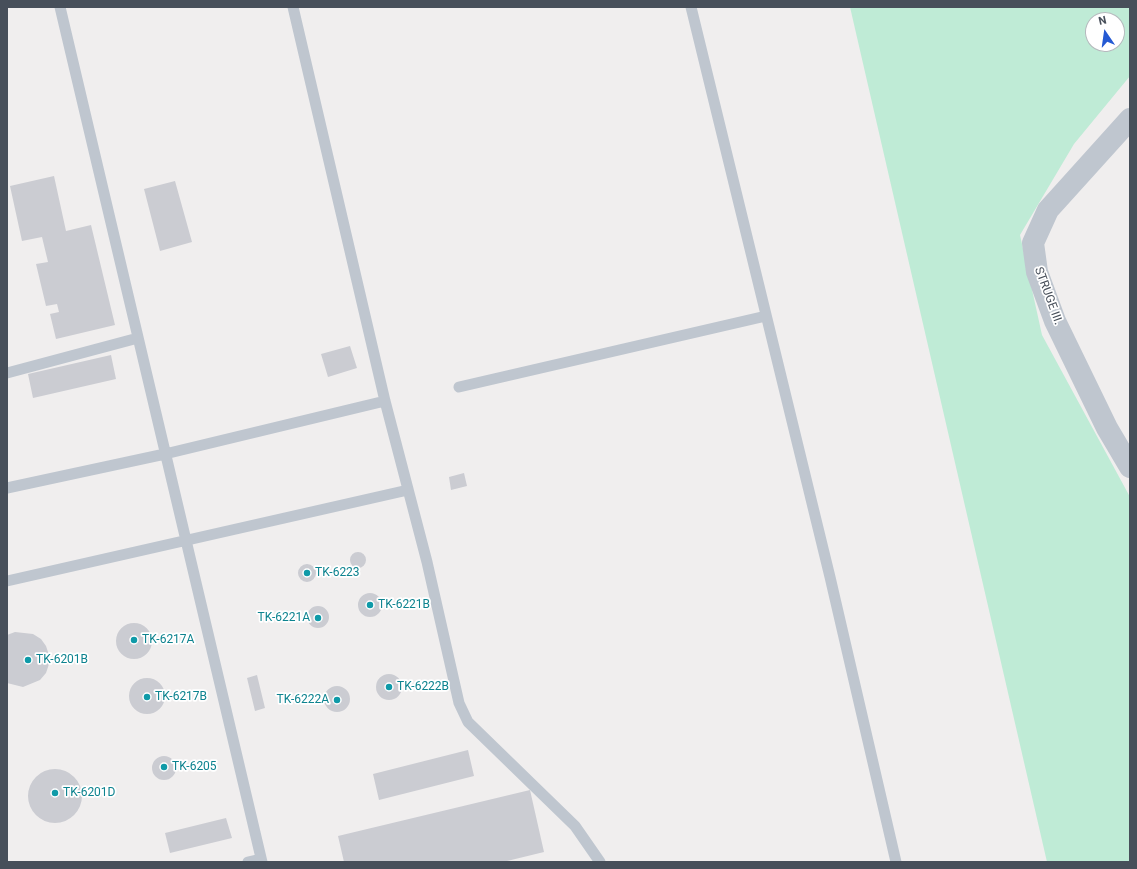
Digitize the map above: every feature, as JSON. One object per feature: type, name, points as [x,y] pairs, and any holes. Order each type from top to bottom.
[{"type":"street","name":"STRUGE III.","points":[[1130,119],[1048,210],[1033,243],[1037,272],[1055,321],[1107,428],[1130,468]]},
{"type":"lane","points":[[60,7],[262,860],[248,862]]},
{"type":"lane","points":[[293,7],[385,401],[459,703],[468,722],[575,826],[600,862]]},
{"type":"lane","points":[[691,7],[830,577],[896,862]]},
{"type":"lane","points":[[459,387],[766,316]]},
{"type":"lane","points":[[7,373],[138,338]]},
{"type":"lane","points":[[7,488],[165,454],[385,401]]},
{"type":"lane","points":[[7,581],[408,490]]},
{"type":"green space","points":[[850,7],[1130,7],[1130,76],[1074,144],[1020,235],[1042,335],[1130,497],[1130,862],[1047,862]]},
{"type":"building","points":[[54,176],[66,231],[91,225],[115,325],[56,339],[50,314],[59,312],[57,304],[46,306],[36,264],[48,262],[42,237],[22,241],[10,186]]},
{"type":"building","points":[[175,181],[192,242],[160,251],[144,189]]},
{"type":"building","points":[[350,346],[357,368],[328,377],[321,354]]},
{"type":"building","points":[[111,355],[116,379],[33,398],[28,374]]},
{"type":"building","points":[[464,473],[467,486],[451,490],[449,477]]},
{"type":"building","points":[[358,552],[365,557],[366,560],[361,567],[358,568],[351,563],[350,560],[355,553]]},
{"type":"building","name":"TK-6223","points":[[303,564],[311,564],[316,569],[314,580],[311,582],[303,582],[298,577],[298,569]]},
{"type":"building","name":"TK-6221B","points":[[370,593],[378,597],[382,605],[378,613],[370,617],[362,613],[358,605],[362,597]]},
{"type":"building","name":"TK-6221A","points":[[318,606],[326,609],[329,617],[326,625],[318,628],[310,625],[307,617],[310,609]]},
{"type":"building","name":"TK-6217A","points":[[138,623],[147,628],[151,634],[151,648],[147,654],[138,659],[130,659],[121,654],[117,648],[116,637],[121,628],[127,624]]},
{"type":"building","name":"TK-6201B","points":[[15,632],[33,634],[41,639],[46,646],[49,655],[49,664],[46,673],[40,680],[23,687],[7,683],[7,635]]},
{"type":"building","name":"TK-6222B","points":[[389,674],[398,678],[402,687],[398,696],[389,700],[380,696],[376,687],[380,678]]},
{"type":"building","points":[[257,675],[265,708],[255,711],[247,678]]},
{"type":"building","name":"TK-6217B","points":[[151,678],[160,683],[164,689],[164,703],[160,709],[151,714],[143,714],[134,709],[130,703],[129,692],[134,683],[140,679]]},
{"type":"building","name":"TK-6222A","points":[[337,686],[346,690],[350,699],[346,708],[337,712],[328,708],[324,699],[328,690]]},
{"type":"building","points":[[468,750],[474,776],[379,800],[373,774]]},
{"type":"building","name":"TK-6205","points":[[164,756],[172,760],[176,768],[172,776],[164,780],[156,776],[152,768],[156,760]]},
{"type":"building","name":"TK-6201D","points":[[55,769],[65,771],[74,777],[80,786],[82,796],[80,806],[74,815],[65,821],[55,823],[45,821],[36,815],[30,806],[28,796],[30,786],[36,777],[45,771]]},
{"type":"building","points":[[530,790],[544,852],[503,862],[344,862],[338,836]]},
{"type":"building","points":[[226,818],[232,838],[170,853],[165,833]]},
{"type":"place","name":"TK-6223","points":[[307,573]]},
{"type":"place","name":"TK-6221B","points":[[370,605]]},
{"type":"place","name":"TK-6221A","points":[[318,618]]},
{"type":"place","name":"TK-6217A","points":[[134,640]]},
{"type":"place","name":"TK-6201B","points":[[28,660]]},
{"type":"place","name":"TK-6222B","points":[[389,687]]},
{"type":"place","name":"TK-6217B","points":[[147,697]]},
{"type":"place","name":"TK-6222A","points":[[337,700]]},
{"type":"place","name":"TK-6205","points":[[164,767]]},
{"type":"place","name":"TK-6201D","points":[[55,793]]}]
